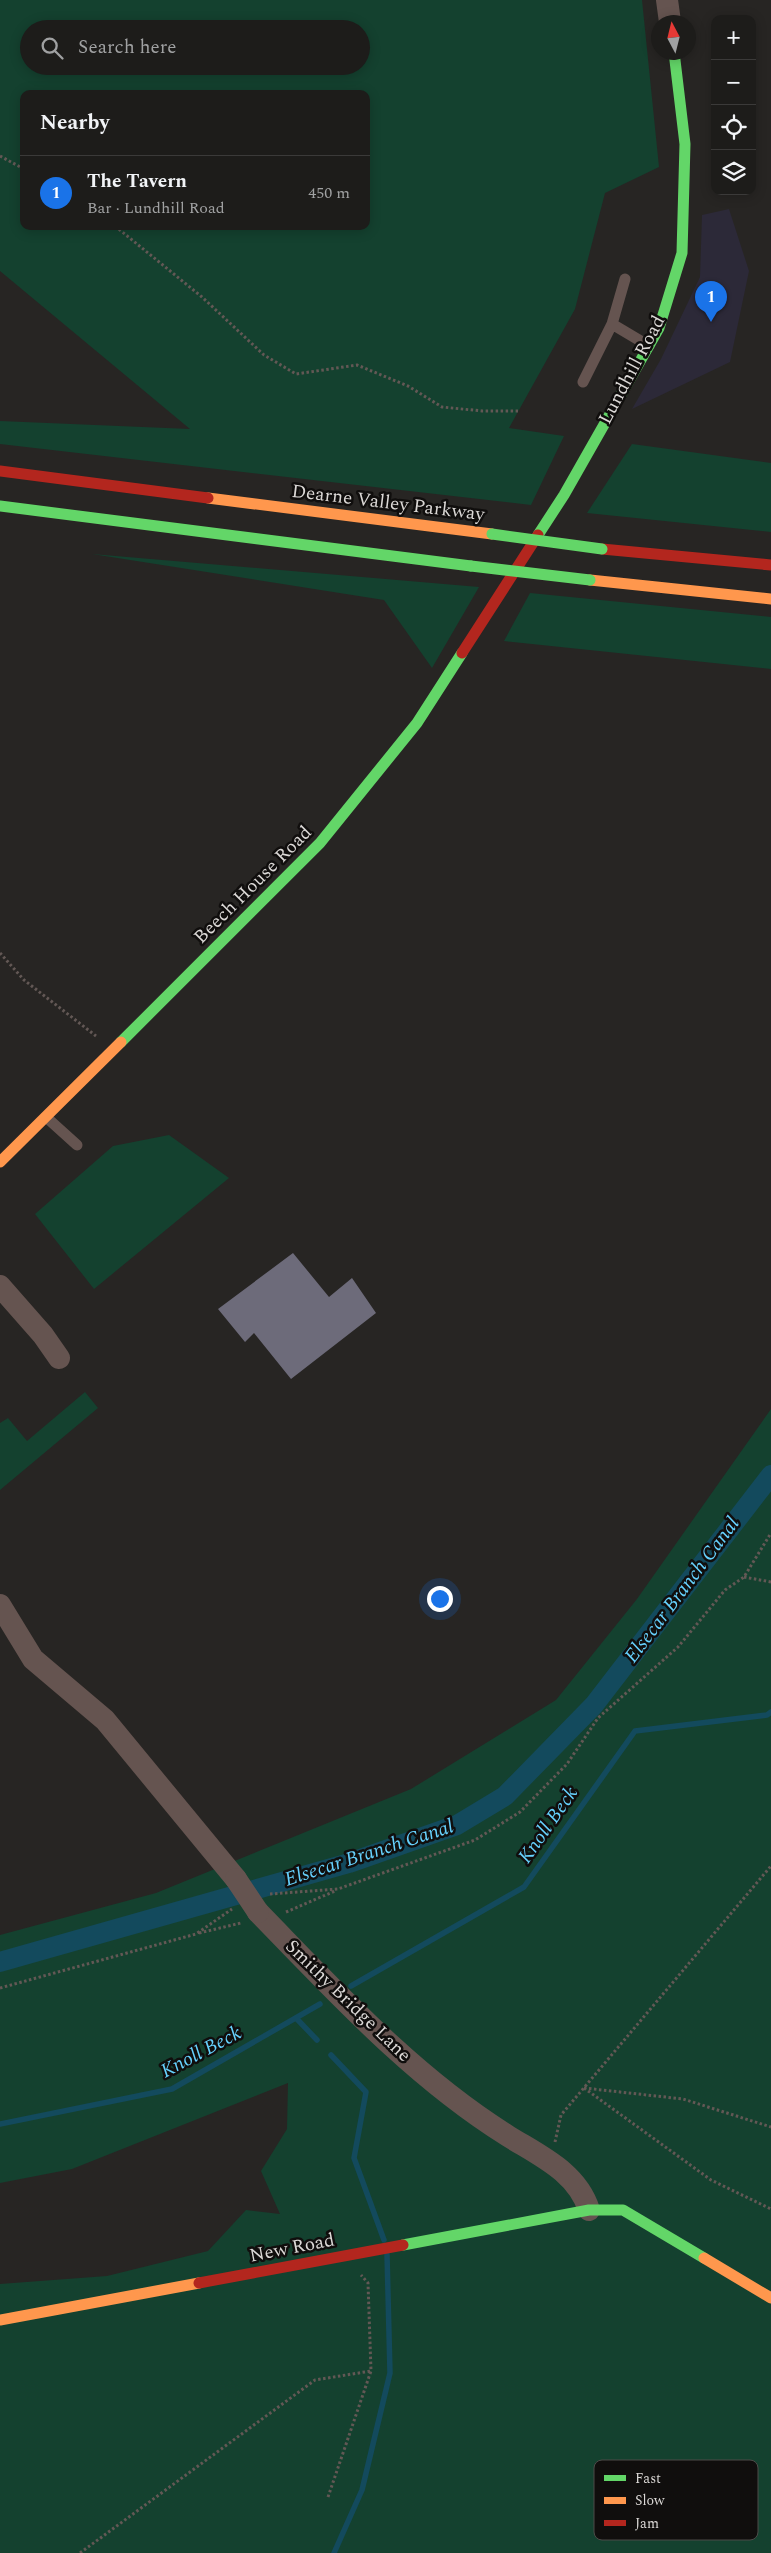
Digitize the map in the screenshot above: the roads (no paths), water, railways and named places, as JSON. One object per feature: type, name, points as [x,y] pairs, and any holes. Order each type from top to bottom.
[{"type":"main road","name":"Lundhill Road","points":[[495,602],[564,496],[659,328],[682,253],[685,144],[675,60]]},
{"type":"main road","name":"Dearne Valley Parkway","points":[[0,472],[602,549],[771,565]]},
{"type":"main road","points":[[0,506],[471,566],[771,599]]},
{"type":"main road","name":"Beech House Road","points":[[0,1162],[320,843],[417,723],[495,602]]},
{"type":"main road","points":[[589,2210],[623,2210],[771,2298]]},
{"type":"main road","name":"New Road","points":[[0,2320],[589,2210]]},
{"type":"street","points":[[667,0],[669,15]]},
{"type":"street","points":[[0,1286],[43,1335],[59,1358]]},
{"type":"street","name":"Smithy Bridge Lane","points":[[0,1605],[33,1659],[105,1720],[236,1879],[254,1904],[368,2025],[472,2114],[550,2162],[570,2177],[586,2200],[589,2210]]},
{"type":"lane","points":[[583,382],[612,324],[626,279]]},
{"type":"lane","points":[[612,324],[649,346]]},
{"type":"lane","points":[[46,1117],[77,1145]]},
{"type":"waterway","name":"Elsecar Branch Canal","points":[[0,1962],[349,1863],[457,1825],[505,1796],[594,1705],[771,1475]]},
{"type":"waterway","name":"Knoll Beck","points":[[351,1986],[524,1887],[635,1731],[767,1715],[771,1712]]},
{"type":"waterway","name":"Knoll Beck","points":[[0,2124],[172,2089],[320,2004]]},
{"type":"waterway","points":[[296,2018],[317,2040]]},
{"type":"waterway","points":[[331,2055],[366,2092],[354,2158],[384,2240]]},
{"type":"waterway","points":[[334,2553],[362,2490],[390,2373],[387,2254]]},
{"type":"place","name":"The Tavern","points":[[711,322]]}]
